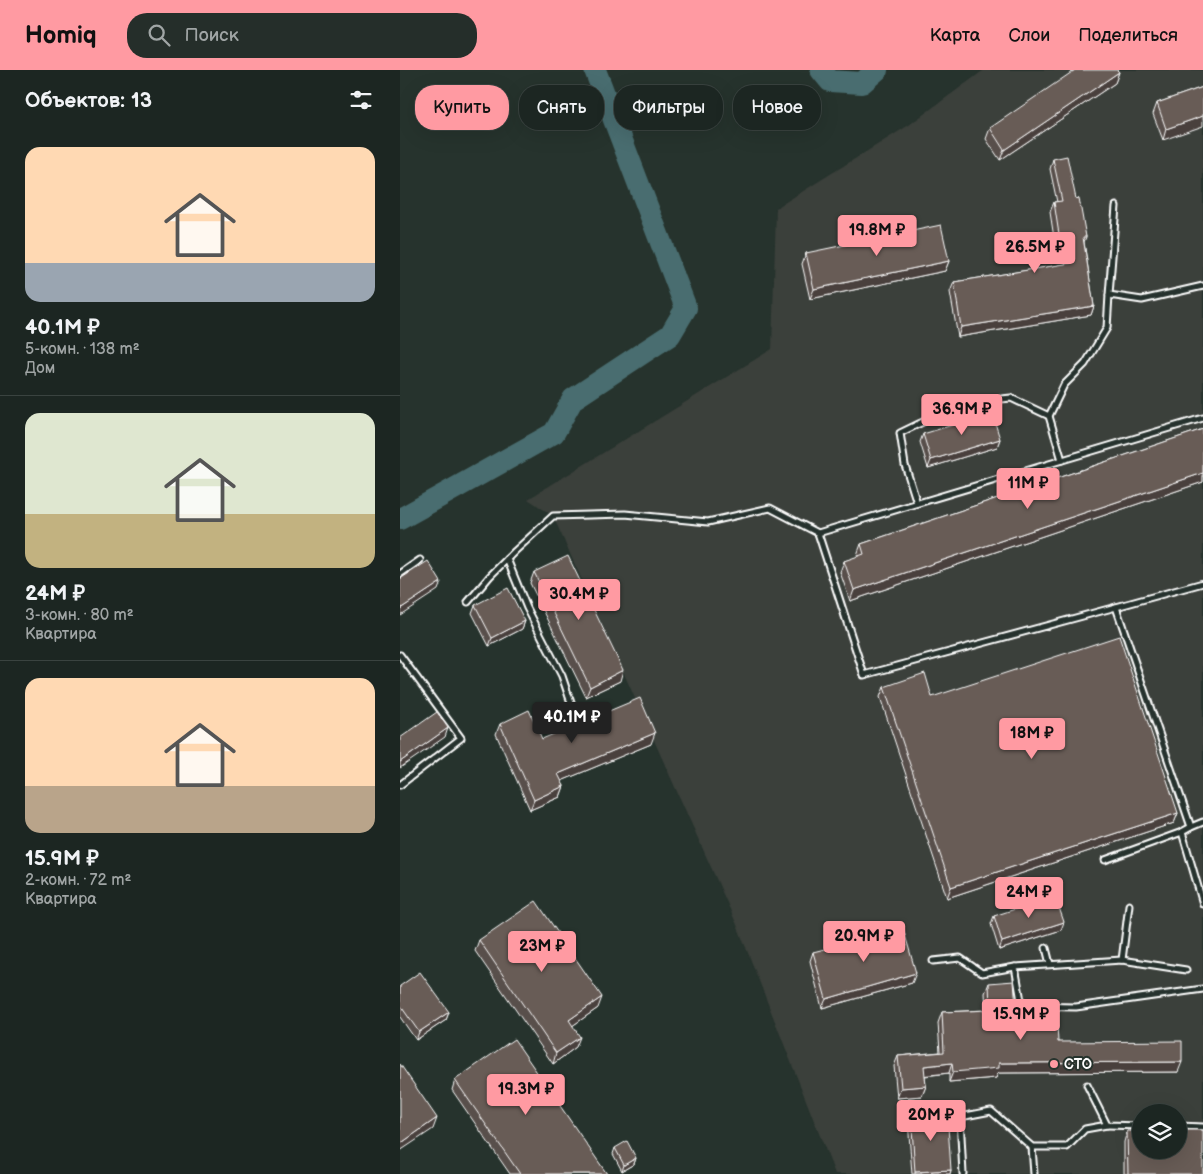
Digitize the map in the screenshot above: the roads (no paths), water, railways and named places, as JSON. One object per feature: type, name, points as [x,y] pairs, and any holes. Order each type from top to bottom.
[{"type":"lane","points":[[1062,460],[1049,416],[1064,385],[1085,364],[1107,328],[1116,206]]},
{"type":"lane","points":[[1109,295],[1142,300],[1203,286]]},
{"type":"lane","points":[[918,503],[905,465],[900,433],[930,419],[992,400],[1011,398],[1049,416]]},
{"type":"lane","points":[[468,602],[490,576],[553,516],[625,514],[708,522],[770,508],[818,533],[1203,418]]},
{"type":"lane","points":[[818,533],[864,675],[1203,583]]},
{"type":"lane","points":[[507,559],[527,608],[562,676],[574,712]]},
{"type":"lane","points":[[400,574],[420,560]]},
{"type":"lane","points":[[1116,607],[1191,827]]},
{"type":"lane","points":[[400,655],[461,738],[400,785]]},
{"type":"lane","points":[[1105,860],[1182,832],[1203,822]]},
{"type":"lane","points":[[1182,832],[1203,904]]},
{"type":"lane","points":[[1122,960],[1129,905]]},
{"type":"lane","points":[[1046,948],[1050,964]]},
{"type":"lane","points":[[933,962],[960,958],[982,973],[1015,967],[1122,960],[1186,970]]},
{"type":"lane","points":[[1015,967],[1022,1006],[1076,1008],[1203,989]]},
{"type":"lane","points":[[1087,1085],[1108,1125]]},
{"type":"lane","points":[[963,1174],[960,1117],[991,1111],[1032,1147],[1068,1147],[1085,1130],[1108,1125],[1132,1126]]},
{"type":"lane","points":[[1187,1126],[1203,1127]]},
{"type":"lane","points":[[1032,1147],[1034,1174]]},
{"type":"waterway","points":[[400,519],[554,433],[573,399],[670,335],[686,308],[595,70]]},
{"type":"waterway","points":[[821,70],[830,81],[862,83],[877,70]]},
{"type":"place","name":"СТО","points":[[1054,1064]]}]
